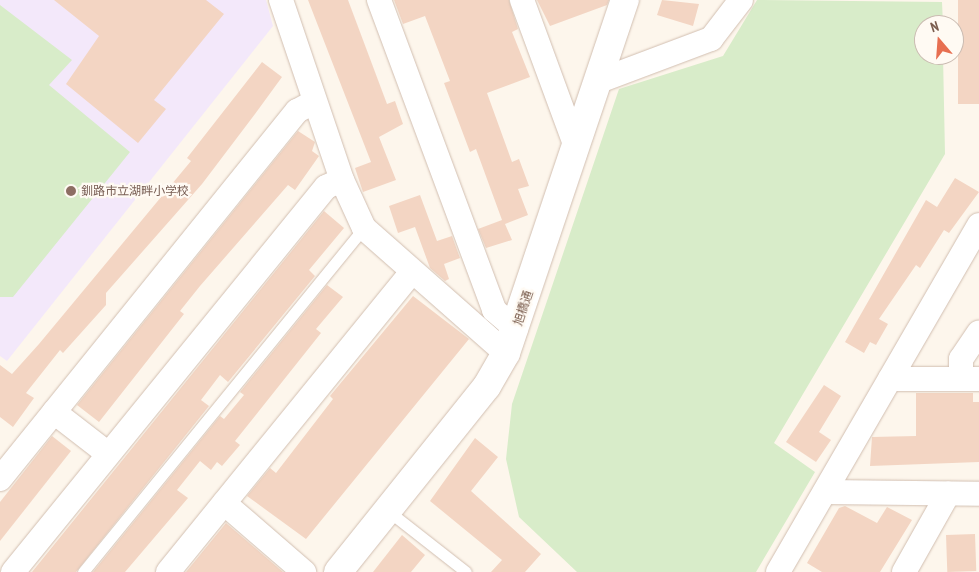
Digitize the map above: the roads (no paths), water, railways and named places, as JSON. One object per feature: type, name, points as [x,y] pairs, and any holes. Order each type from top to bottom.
[{"type":"street","points":[[281,0],[342,180],[364,228],[410,273],[511,341]]},
{"type":"street","points":[[379,0],[494,310],[511,341]]},
{"type":"street","points":[[522,0],[576,146]]},
{"type":"street","name":"旭橋通","points":[[338,572],[487,386],[511,341],[625,0]]},
{"type":"street","points":[[599,81],[711,39],[741,0]]},
{"type":"street","points":[[0,479],[297,111],[314,102]]},
{"type":"street","points":[[13,572],[107,453],[326,187],[342,180]]},
{"type":"street","points":[[778,572],[979,225]]},
{"type":"street","points":[[168,572],[410,273]]},
{"type":"street","points":[[890,379],[970,379],[961,359],[979,332]]},
{"type":"street","points":[[54,412],[107,453]]},
{"type":"street","points":[[826,492],[979,494]]},
{"type":"street","points":[[904,572],[948,494]]},
{"type":"street","points":[[224,503],[304,572]]},
{"type":"lane","points":[[83,572],[364,228]]},
{"type":"lane","points":[[387,510],[466,572]]},
{"type":"place","name":"釧路市立湖畔小学校","points":[[71,191]]}]
